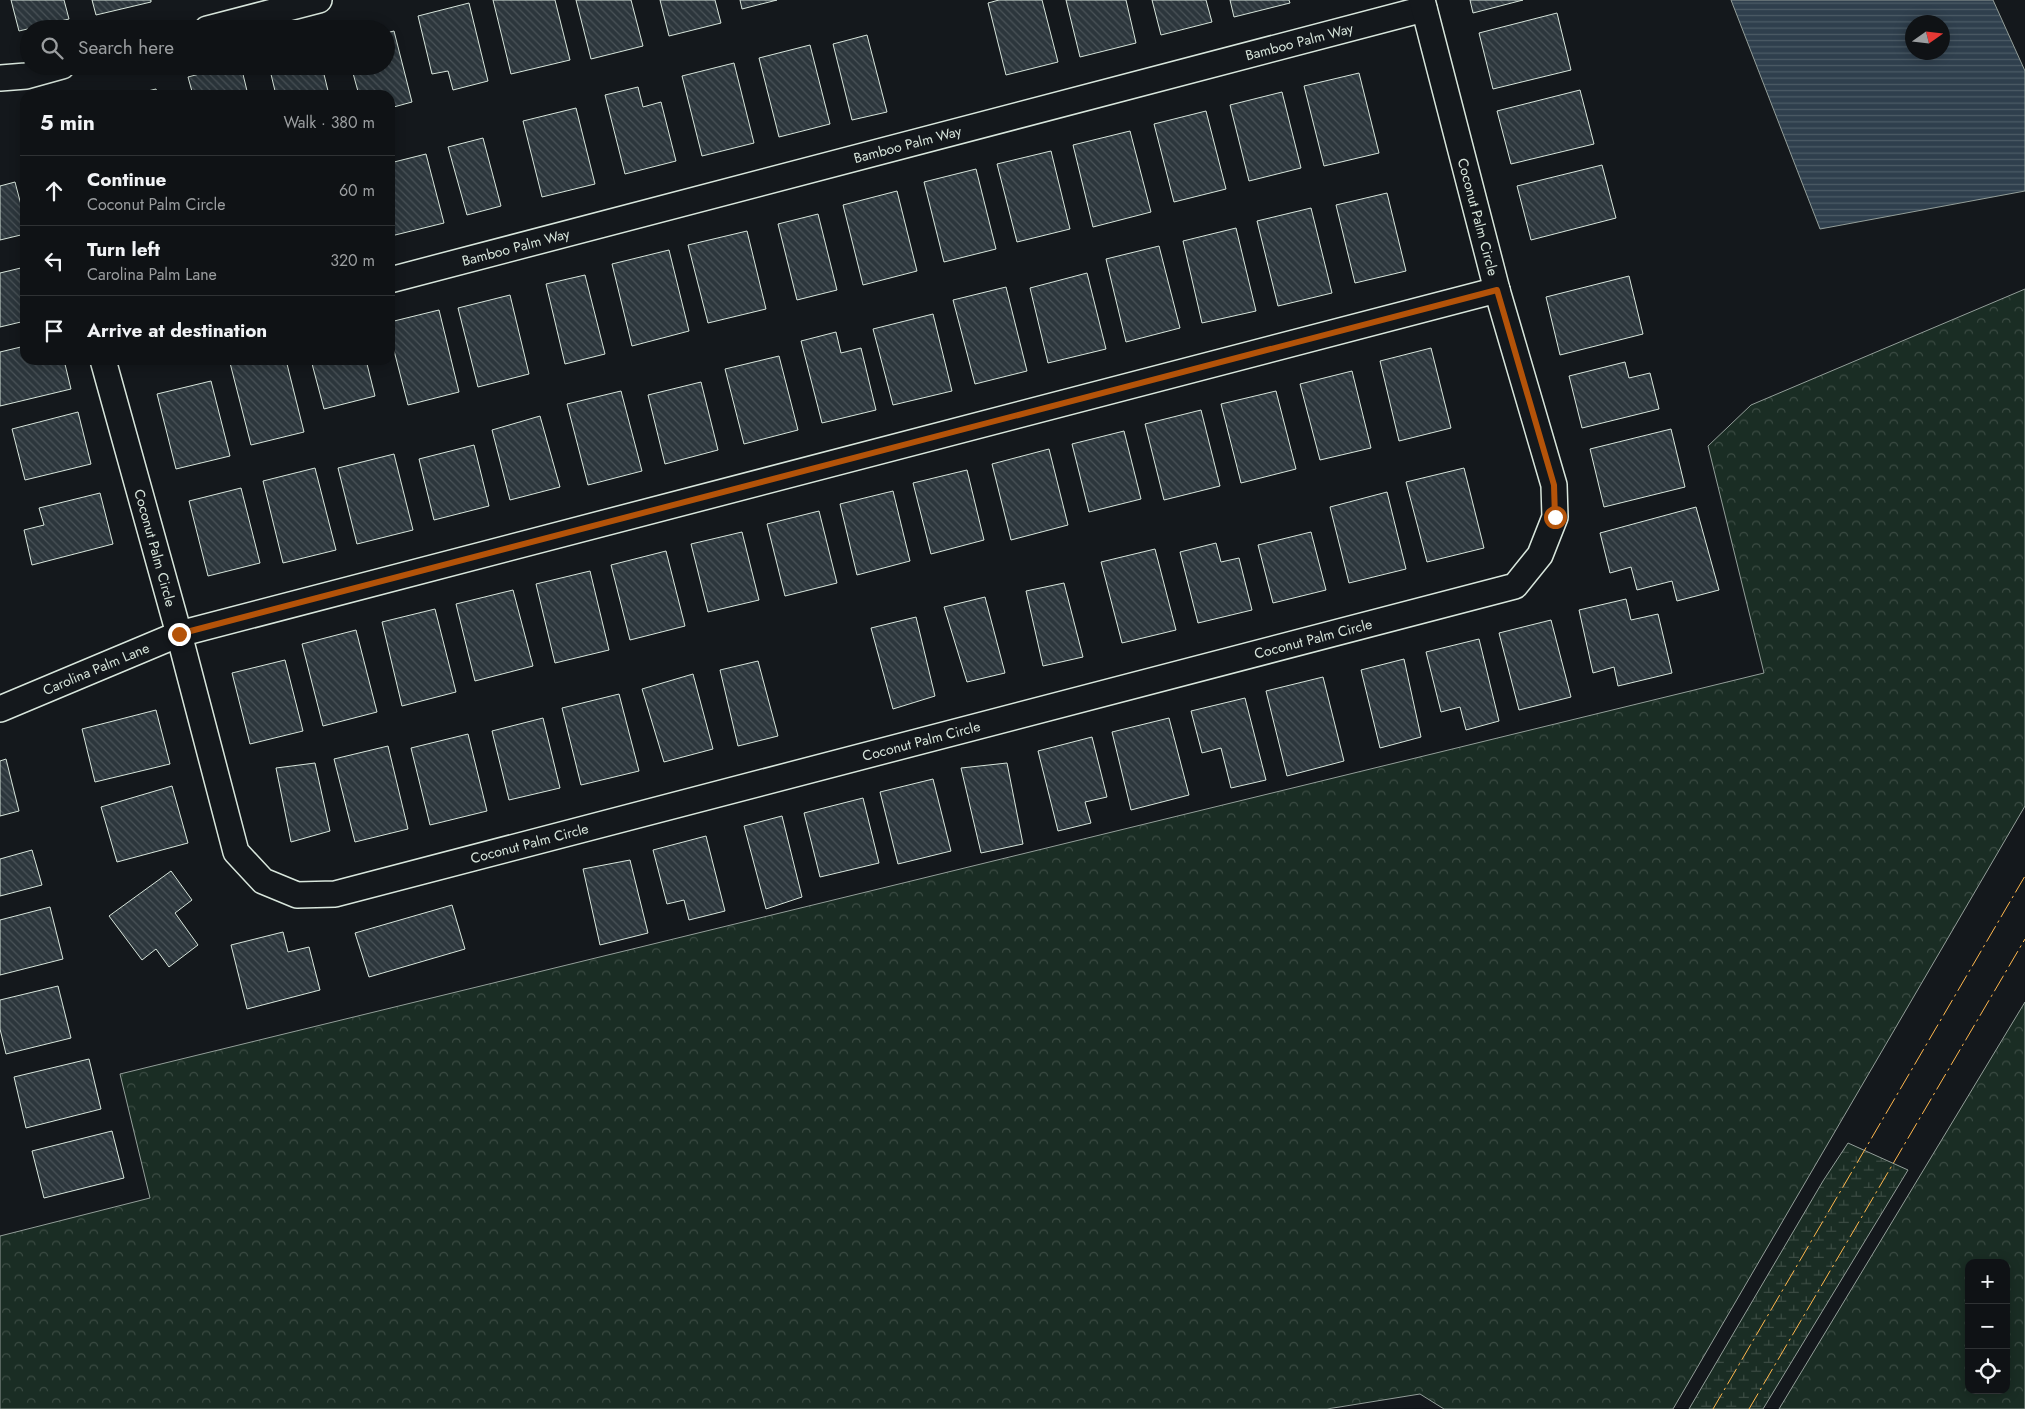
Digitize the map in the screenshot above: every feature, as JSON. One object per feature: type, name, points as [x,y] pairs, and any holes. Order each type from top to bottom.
[{"type":"street","points":[[242,20],[319,0]]},
{"type":"street","name":"Bamboo Palm Way","points":[[395,279],[1423,5]]},
{"type":"street","name":"Coconut Palm Circle","points":[[104,365],[179,634],[236,852],[262,880],[297,895],[335,894],[1514,586],[1540,555],[1555,517],[1554,485],[1497,290],[1423,5]]},
{"type":"street","points":[[0,78],[29,85],[46,75]]},
{"type":"street","name":"Carolina Palm Lane","points":[[0,709],[179,634],[1497,290]]},
{"type":"green space","points":[[2025,289],[2025,806],[1673,1409],[1444,1409],[1420,1394],[1327,1409],[0,1409],[0,1236],[150,1198],[120,1074],[1764,673],[1708,446],[1751,405]]},
{"type":"green space","points":[[2025,1002],[2025,1409],[1779,1409]]},
{"type":"green space","points":[[1848,1143],[1908,1170],[1763,1409],[1689,1409],[1823,1181]]},
{"type":"water","points":[[1731,0],[1993,0],[2025,71],[2025,191],[1820,229]]},
{"type":"building","points":[[11,0],[64,0],[69,19],[20,20],[19,31]]},
{"type":"building","points":[[92,0],[151,0],[151,2],[96,15]]},
{"type":"building","points":[[493,0],[555,0],[570,60],[511,74]]},
{"type":"building","points":[[576,0],[631,0],[643,46],[591,59]]},
{"type":"building","points":[[660,0],[715,0],[721,23],[669,36]]},
{"type":"building","points":[[740,0],[777,0],[742,9]]},
{"type":"building","points":[[999,0],[1042,0],[1058,62],[1006,75],[988,3]]},
{"type":"building","points":[[1066,0],[1126,0],[1136,43],[1080,57]]},
{"type":"building","points":[[1152,0],[1206,0],[1212,22],[1161,35]]},
{"type":"building","points":[[1230,0],[1289,0],[1290,3],[1234,17]]},
{"type":"building","points":[[1470,0],[1523,0],[1473,13]]},
{"type":"building","points":[[469,3],[488,81],[453,90],[448,71],[432,74],[418,16]]},
{"type":"building","points":[[1557,13],[1571,70],[1493,89],[1479,33]]},
{"type":"building","points":[[395,35],[412,102],[395,107],[395,90],[358,90],[353,75],[395,75]]},
{"type":"building","points":[[867,35],[887,112],[852,120],[833,44]]},
{"type":"building","points":[[810,45],[830,124],[779,137],[759,58]]},
{"type":"building","points":[[734,63],[754,143],[702,156],[682,76]]},
{"type":"building","points":[[1359,73],[1379,153],[1324,166],[1304,86]]},
{"type":"building","points":[[196,75],[243,75],[247,90],[192,90],[188,77]]},
{"type":"building","points":[[271,75],[324,75],[328,90],[275,90]]},
{"type":"building","points":[[638,87],[643,107],[661,102],[676,161],[625,174],[605,95]]},
{"type":"building","points":[[1580,90],[1594,144],[1511,164],[1497,111]]},
{"type":"building","points":[[1282,92],[1301,168],[1249,181],[1230,105]]},
{"type":"building","points":[[576,108],[595,184],[542,197],[523,121]]},
{"type":"building","points":[[1206,111],[1226,189],[1174,202],[1154,124]]},
{"type":"building","points":[[1130,131],[1151,212],[1093,227],[1073,145]]},
{"type":"building","points":[[483,138],[501,206],[467,215],[448,147]]},
{"type":"building","points":[[1051,151],[1070,229],[1017,242],[997,164]]},
{"type":"building","points":[[426,154],[444,223],[395,235],[395,162]]},
{"type":"building","points":[[1602,165],[1616,218],[1531,240],[1517,186]]},
{"type":"building","points":[[976,169],[996,249],[944,262],[924,182]]},
{"type":"building","points":[[15,182],[20,201],[20,235],[0,240],[0,186]]},
{"type":"building","points":[[897,191],[917,271],[863,285],[843,205]]},
{"type":"building","points":[[1387,193],[1406,271],[1355,283],[1336,205]]},
{"type":"building","points":[[1311,208],[1332,293],[1278,306],[1257,221]]},
{"type":"building","points":[[818,214],[837,290],[797,300],[778,224]]},
{"type":"building","points":[[1236,228],[1256,311],[1202,323],[1183,241]]},
{"type":"building","points":[[747,231],[766,309],[708,323],[688,245]]},
{"type":"building","points":[[1159,246],[1180,328],[1126,342],[1106,259]]},
{"type":"building","points":[[669,250],[689,331],[632,346],[612,264]]},
{"type":"building","points":[[20,268],[20,322],[0,327],[0,273]]},
{"type":"building","points":[[1087,273],[1106,349],[1048,363],[1030,288]]},
{"type":"building","points":[[585,275],[605,354],[565,364],[546,284]]},
{"type":"building","points":[[1629,276],[1643,334],[1560,355],[1546,297]]},
{"type":"building","points":[[1006,287],[1027,371],[975,384],[953,300]]},
{"type":"building","points":[[510,295],[529,374],[478,387],[458,308]]},
{"type":"building","points":[[439,310],[459,392],[408,405],[395,354],[395,321]]},
{"type":"building","points":[[933,314],[952,391],[893,405],[873,329]]},
{"type":"building","points":[[836,332],[841,353],[861,348],[876,410],[822,423],[801,341]]},
{"type":"building","points":[[20,347],[20,365],[65,365],[71,389],[0,406],[0,352]]},
{"type":"building","points":[[1431,348],[1451,428],[1399,441],[1380,361]]},
{"type":"building","points":[[779,356],[798,430],[744,444],[725,369]]},
{"type":"building","points":[[1625,362],[1629,378],[1650,373],[1659,409],[1582,428],[1569,376]]},
{"type":"building","points":[[231,365],[287,365],[304,432],[251,445]]},
{"type":"building","points":[[312,365],[367,365],[375,396],[324,409]]},
{"type":"building","points":[[1352,371],[1371,448],[1320,460],[1300,384]]},
{"type":"building","points":[[211,381],[230,456],[176,469],[157,394]]},
{"type":"building","points":[[701,382],[718,450],[665,464],[648,395]]},
{"type":"building","points":[[621,391],[642,471],[588,485],[567,404]]},
{"type":"building","points":[[1276,391],[1296,469],[1241,483],[1221,404]]},
{"type":"building","points":[[1201,410],[1220,486],[1164,500],[1145,424]]},
{"type":"building","points":[[78,412],[91,464],[25,480],[12,429]]},
{"type":"building","points":[[540,416],[560,487],[510,500],[492,430]]},
{"type":"building","points":[[1671,429],[1685,487],[1604,507],[1590,449]]},
{"type":"building","points":[[1124,431],[1141,499],[1089,512],[1072,444]]},
{"type":"building","points":[[474,445],[489,506],[434,520],[419,459]]},
{"type":"building","points":[[1049,449],[1068,525],[1011,540],[992,464]]},
{"type":"building","points":[[394,454],[413,530],[357,544],[338,468]]},
{"type":"building","points":[[315,468],[336,550],[283,563],[263,481]]},
{"type":"building","points":[[1464,468],[1484,548],[1427,562],[1406,482]]},
{"type":"building","points":[[967,470],[984,540],[931,554],[913,483]]},
{"type":"building","points":[[241,488],[260,563],[208,576],[189,501]]},
{"type":"building","points":[[893,491],[910,561],[857,575],[840,504]]},
{"type":"building","points":[[1387,492],[1406,569],[1349,583],[1330,507]]},
{"type":"building","points":[[100,493],[113,544],[32,565],[24,530],[44,525],[39,508]]},
{"type":"building","points":[[1696,507],[1719,590],[1677,601],[1672,581],[1637,590],[1631,567],[1610,573],[1600,533]]},
{"type":"building","points":[[819,511],[837,583],[785,596],[767,524]]},
{"type":"building","points":[[742,532],[759,600],[708,612],[691,544]]},
{"type":"building","points":[[1311,532],[1326,590],[1273,603],[1258,545]]},
{"type":"building","points":[[1216,543],[1221,562],[1239,558],[1252,610],[1198,623],[1180,552]]},
{"type":"building","points":[[1155,549],[1176,630],[1122,643],[1101,562]]},
{"type":"building","points":[[666,551],[685,626],[630,640],[611,565]]},
{"type":"building","points":[[590,571],[609,650],[555,663],[536,584]]},
{"type":"building","points":[[1064,583],[1083,657],[1043,666],[1026,591]]},
{"type":"building","points":[[513,590],[533,666],[475,681],[456,604]]},
{"type":"building","points":[[985,597],[1005,673],[967,682],[944,607]]},
{"type":"building","points":[[1626,599],[1631,620],[1658,614],[1672,673],[1618,686],[1614,667],[1593,673],[1579,610]]},
{"type":"building","points":[[435,609],[456,692],[402,706],[382,622]]},
{"type":"building","points":[[916,617],[935,696],[893,709],[871,628]]},
{"type":"building","points":[[1551,620],[1571,697],[1519,710],[1499,633]]},
{"type":"building","points":[[356,630],[377,712],[323,726],[302,644]]},
{"type":"building","points":[[1479,639],[1499,721],[1466,730],[1460,707],[1441,712],[1426,652]]},
{"type":"building","points":[[1404,659],[1421,737],[1380,748],[1361,670]]},
{"type":"building","points":[[285,660],[303,731],[250,744],[232,673]]},
{"type":"building","points":[[758,661],[778,736],[738,746],[720,670]]},
{"type":"building","points":[[693,674],[713,749],[664,762],[642,689]]},
{"type":"building","points":[[1323,677],[1344,761],[1287,776],[1266,691]]},
{"type":"building","points":[[619,694],[639,771],[581,785],[562,708]]},
{"type":"building","points":[[1245,698],[1266,780],[1231,788],[1221,748],[1202,753],[1191,711]]},
{"type":"building","points":[[156,710],[170,764],[95,782],[82,729]]},
{"type":"building","points":[[543,718],[560,788],[509,800],[492,731]]},
{"type":"building","points":[[1169,718],[1189,795],[1131,810],[1112,732]]},
{"type":"building","points":[[468,734],[487,811],[430,825],[411,748]]},
{"type":"building","points":[[1092,737],[1107,797],[1085,802],[1091,823],[1058,831],[1038,751]]},
{"type":"building","points":[[388,746],[408,829],[355,842],[334,759]]},
{"type":"building","points":[[6,759],[19,811],[0,816],[0,761]]},
{"type":"building","points":[[315,763],[330,831],[291,842],[276,768]]},
{"type":"building","points":[[1007,763],[1023,844],[981,853],[961,768]]},
{"type":"building","points":[[933,779],[951,851],[898,864],[880,792]]},
{"type":"building","points":[[172,786],[188,843],[117,862],[101,807]]},
{"type":"building","points":[[863,798],[879,863],[820,877],[804,813]]},
{"type":"building","points":[[782,816],[802,897],[766,909],[744,826]]},
{"type":"building","points":[[706,836],[725,911],[689,920],[684,900],[667,904],[653,850]]},
{"type":"building","points":[[32,850],[42,885],[0,896],[0,859]]},
{"type":"building","points":[[630,860],[648,933],[600,945],[583,869]]},
{"type":"building","points":[[171,871],[192,900],[175,913],[198,945],[169,967],[156,949],[142,960],[109,916]]},
{"type":"building","points":[[452,905],[465,949],[369,977],[355,933]]},
{"type":"building","points":[[50,907],[63,959],[0,975],[0,920]]},
{"type":"building","points":[[283,932],[288,952],[309,947],[320,990],[247,1009],[231,945]]},
{"type":"building","points":[[58,986],[71,1038],[6,1054],[0,1029],[0,1000]]},
{"type":"building","points":[[89,1059],[101,1109],[26,1128],[14,1077]]},
{"type":"building","points":[[112,1131],[124,1178],[44,1198],[32,1151]]},
{"type":"power","points":[[1713,1409],[2025,876]]},
{"type":"power","points":[[1749,1409],[2025,939]]},
{"type":"route","points":[[179,634],[1497,290],[1554,485],[1555,517]]}]
